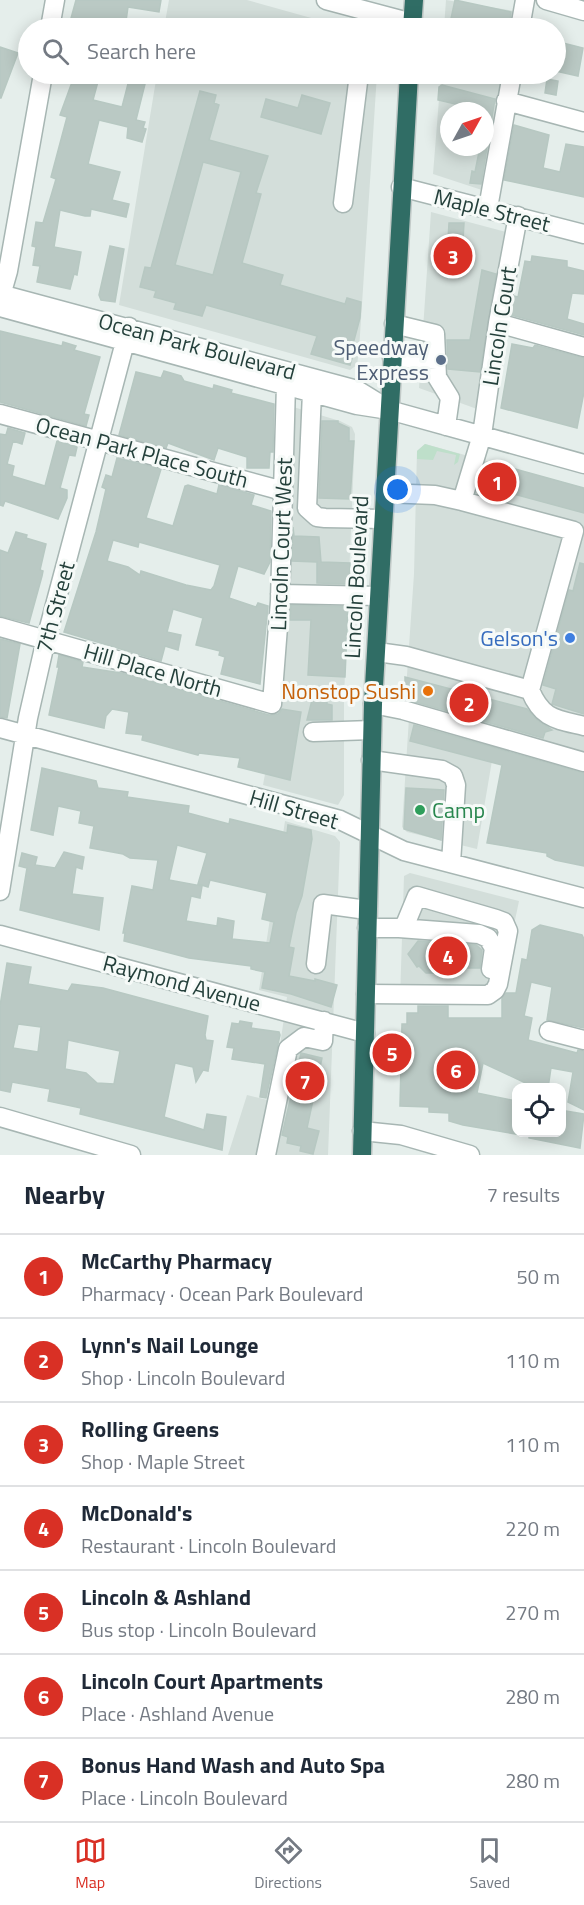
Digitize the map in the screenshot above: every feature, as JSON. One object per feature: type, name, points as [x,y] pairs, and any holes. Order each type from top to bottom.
[{"type":"highway","points":[[413,18],[414,0]]},
{"type":"highway","name":"Lincoln Boulevard","points":[[362,1155],[373,704],[408,84]]},
{"type":"street","points":[[52,18],[55,0]]},
{"type":"street","points":[[326,0],[361,18]]},
{"type":"street","points":[[522,18],[525,0]]},
{"type":"street","points":[[546,0],[584,10]]},
{"type":"street","points":[[1,299],[41,84]]},
{"type":"street","points":[[343,203],[358,84]]},
{"type":"street","points":[[488,208],[510,84]]},
{"type":"street","points":[[506,101],[584,122]]},
{"type":"street","name":"Maple Street","points":[[401,187],[584,234]]},
{"type":"street","name":"Lincoln Court","points":[[462,501],[482,435],[498,323],[518,216]]},
{"type":"street","name":"Ocean Park Boulevard","points":[[1,299],[127,334],[357,390],[389,410]]},
{"type":"street","points":[[498,323],[584,346]]},
{"type":"street","points":[[394,324],[435,334],[437,377],[450,398],[446,426]]},
{"type":"street","name":"Ocean Park Boulevard","points":[[127,334],[357,405],[389,410],[584,464]]},
{"type":"street","name":"7th Street","points":[[0,891],[26,735],[46,639],[127,334]]},
{"type":"street","points":[[393,358],[437,360]]},
{"type":"street","name":"Lincoln Court West","points":[[272,704],[280,594],[286,384]]},
{"type":"street","points":[[312,392],[307,508],[317,517],[383,519]]},
{"type":"street","name":"Ocean Park Place South","points":[[0,414],[283,491]]},
{"type":"street","points":[[385,493],[435,495],[579,533],[530,690],[536,704],[547,716],[584,726]]},
{"type":"street","points":[[280,594],[379,596]]},
{"type":"street","name":"Hill Place North","points":[[0,627],[272,704]]},
{"type":"street","points":[[377,652],[406,656],[530,690]]},
{"type":"street","points":[[373,704],[403,710],[584,762]]},
{"type":"street","name":"Hill Street","points":[[0,728],[340,820],[404,851],[584,898]]},
{"type":"street","points":[[313,732],[372,730]]},
{"type":"street","points":[[371,760],[442,770],[453,776],[456,785],[451,863]]},
{"type":"street","points":[[399,928],[405,925],[417,896],[504,922],[507,931],[491,993]]},
{"type":"street","points":[[316,964],[323,904],[399,928],[479,934],[488,938],[494,948],[491,993]]},
{"type":"street","name":"Raymond Avenue","points":[[0,935],[364,1033]]},
{"type":"street","points":[[366,994],[491,993]]},
{"type":"street","points":[[267,1155],[288,1049],[304,1037],[323,1041],[324,1022]]},
{"type":"street","points":[[549,1031],[584,1040]]},
{"type":"street","points":[[0,1117],[131,1155]]},
{"type":"street","points":[[362,1131],[400,1135],[470,1155]]},
{"type":"shaded area","points":[[169,0],[247,0],[311,18],[166,18]]},
{"type":"shaded area","points":[[446,0],[521,12],[520,18],[445,18]]},
{"type":"shaded area","points":[[155,84],[376,84],[357,365],[350,370],[119,305]]},
{"type":"shaded area","points":[[440,84],[509,84],[491,193],[433,174]]},
{"type":"shaded area","points":[[431,212],[506,232],[477,409],[419,388]]},
{"type":"shaded area","points":[[290,406],[340,421],[352,427],[355,434],[344,697],[344,795],[338,805],[263,785],[280,691]]},
{"type":"shaded area","points":[[425,444],[584,488],[584,753],[405,704],[414,574],[417,451]]},
{"type":"shaded area","points":[[409,718],[495,743],[477,849],[407,832],[402,827]]},
{"type":"shaded area","points":[[285,821],[335,836],[340,842],[328,1155],[228,1155],[247,1095],[272,1101],[287,997],[259,990]]},
{"type":"shaded area","points":[[410,873],[519,901],[498,1001],[400,999],[404,876]]},
{"type":"green space","points":[[425,444],[460,454],[458,462],[454,465],[456,455],[437,451],[433,460],[417,459],[417,451]]},
{"type":"building","points":[[76,0],[161,0],[159,12],[128,7],[126,18],[71,18]]},
{"type":"building","points":[[455,0],[511,12],[510,18],[451,18]]},
{"type":"building","points":[[566,44],[583,48],[578,76],[566,73]]},
{"type":"building","points":[[0,47],[18,53],[1,98],[0,98]]},
{"type":"building","points":[[71,84],[97,84],[93,100],[122,107],[128,84],[145,84],[136,120],[145,122],[143,128],[146,129],[142,142],[127,138],[128,127],[99,120],[88,164],[120,172],[112,200],[129,204],[126,217],[91,209],[90,216],[60,210],[54,247],[81,252],[77,275],[74,274],[70,289],[37,282],[40,266],[33,265],[36,247],[32,246],[36,222],[43,223],[56,179],[51,177],[67,117],[60,115]]},
{"type":"building","points":[[546,84],[558,84],[556,95],[545,93]]},
{"type":"building","points":[[442,85],[495,99],[494,105],[494,102],[438,100],[439,87]]},
{"type":"building","points":[[200,91],[216,95],[214,103],[219,105],[209,140],[268,156],[256,193],[261,194],[242,263],[283,275],[280,285],[345,304],[347,298],[361,302],[360,318],[353,344],[356,345],[350,365],[311,354],[317,336],[206,305],[202,316],[174,309],[176,303],[154,297],[156,291],[140,287],[145,267],[151,268]],"holes":[[[203,162],[241,172],[213,275],[175,265]]]},
{"type":"building","points":[[302,95],[330,103],[321,134],[261,117],[266,99],[298,108]]},
{"type":"building","points":[[514,125],[549,135],[543,168],[560,172],[566,144],[584,147],[584,197],[504,180]]},
{"type":"building","points":[[478,156],[486,156],[481,184],[470,183],[472,171],[475,172]]},
{"type":"building","points":[[449,223],[464,223],[461,273],[446,272]]},
{"type":"building","points":[[110,246],[124,249],[115,302],[101,300],[99,295]]},
{"type":"building","points":[[532,256],[567,261],[567,267],[584,271],[584,294],[572,293],[567,319],[584,324],[584,335],[511,315],[514,296],[518,297],[525,261],[531,262]]},
{"type":"building","points":[[482,270],[496,274],[480,372],[448,369],[447,340],[470,340]]},
{"type":"building","points":[[0,331],[62,346],[63,342],[76,346],[74,350],[100,357],[84,414],[89,415],[86,426],[0,402]]},
{"type":"building","points":[[512,344],[533,348],[535,345],[584,358],[584,392],[577,428],[501,408]]},
{"type":"building","points":[[164,371],[181,376],[184,381],[213,389],[214,385],[232,390],[231,393],[274,404],[273,452],[270,452],[269,468],[247,468],[247,457],[218,448],[214,460],[168,443],[166,448],[119,435],[136,372],[161,378]]},
{"type":"building","points":[[322,421],[338,421],[349,428],[349,441],[354,441],[350,499],[319,498]]},
{"type":"building","points":[[8,428],[25,433],[22,444],[13,441],[7,464],[14,466],[12,476],[45,486],[57,441],[77,447],[75,456],[69,455],[60,488],[67,490],[67,498],[58,519],[5,501],[3,506],[0,505],[0,434],[6,435]]},
{"type":"building","points":[[117,458],[161,469],[146,518],[173,526],[185,486],[188,485],[217,494],[219,485],[254,495],[251,505],[271,511],[270,562],[264,574],[238,566],[229,598],[256,607],[258,603],[268,606],[260,684],[221,674],[225,657],[219,655],[220,651],[196,645],[203,618],[173,609],[167,632],[181,635],[178,650],[165,646],[161,661],[64,632],[96,532],[106,489],[102,487],[106,475],[112,477]],"holes":[[[113,540],[138,547],[139,542],[220,565],[214,586],[211,590],[141,571],[140,575],[128,567],[107,561]]]},
{"type":"building","points":[[490,462],[584,488],[584,513],[484,486]]},
{"type":"building","points":[[293,527],[294,536],[319,537],[321,562],[350,563],[349,584],[317,583],[317,562],[292,561]]},
{"type":"building","points":[[16,532],[27,535],[26,538],[46,544],[40,570],[43,571],[42,576],[29,623],[0,616],[0,550],[8,553]]},
{"type":"building","name":"Gelson's","points":[[580,563],[584,564],[584,714],[552,704],[556,689],[543,685],[569,590],[573,591]]},
{"type":"building","points":[[291,605],[348,607],[345,677],[308,675],[311,620],[290,620]]},
{"type":"building","points":[[0,639],[20,644],[7,718],[0,717]]},
{"type":"building","points":[[59,655],[83,662],[82,667],[121,673],[269,715],[278,714],[282,709],[301,712],[290,780],[238,767],[240,758],[199,753],[198,755],[142,740],[143,735],[126,733],[129,712],[112,709],[106,716],[104,728],[49,715],[59,667],[57,667]]},
{"type":"building","points":[[405,677],[527,709],[537,720],[552,730],[545,732],[543,738],[405,699]]},
{"type":"building","points":[[312,700],[327,701],[327,704],[332,705],[332,720],[307,720]]},
{"type":"building","points":[[414,725],[584,773],[584,866],[555,860],[547,856],[547,853],[487,843],[502,765],[410,741]]},
{"type":"building","points":[[42,768],[96,781],[98,788],[128,792],[127,797],[189,806],[188,813],[229,824],[230,819],[287,833],[288,825],[311,830],[312,839],[302,896],[289,947],[294,948],[289,976],[315,981],[315,979],[337,985],[331,1007],[291,994],[262,988],[265,972],[251,969],[251,966],[189,958],[124,941],[125,933],[123,933],[132,886],[153,890],[158,860],[130,858],[123,854],[90,848],[94,826],[79,823],[81,811],[58,806],[53,835],[31,830]],"holes":[[[177,845],[207,853],[198,884],[208,887],[210,880],[267,893],[262,919],[274,922],[270,943],[232,939],[234,921],[218,918],[217,926],[186,921],[191,896],[200,898],[202,886],[169,880]]]},
{"type":"building","points":[[406,788],[444,790],[441,840],[404,829]]},
{"type":"building","points":[[64,852],[84,857],[82,869],[76,867],[72,894],[103,898],[99,930],[20,910],[27,868],[19,866],[22,853],[37,857],[35,865],[55,868]]},
{"type":"building","points":[[540,925],[582,935],[584,939],[584,1028],[547,1020],[552,987],[531,982],[524,1016],[532,1018],[528,1040],[577,1053],[578,1050],[584,1051],[584,1110],[568,1102],[573,1072],[551,1068],[549,1083],[525,1083],[483,1063],[477,1093],[512,1100],[512,1133],[449,1121],[449,1113],[429,1112],[429,1107],[400,1106],[402,1024],[407,1024],[407,1013],[418,1013],[418,1006],[448,1006],[448,1018],[502,1018],[502,998],[506,993],[516,993],[522,959],[527,960],[532,930]]},
{"type":"building","points":[[418,941],[476,945],[482,950],[480,968],[435,968],[436,973],[426,973],[419,966],[417,967],[408,954]]},
{"type":"building","points":[[7,963],[31,967],[28,984],[68,991],[72,984],[103,988],[208,1016],[206,1040],[213,1041],[208,1071],[203,1070],[196,1082],[193,1067],[175,1063],[164,1117],[204,1130],[207,1114],[226,1117],[222,1150],[80,1114],[81,1108],[48,1101],[50,1089],[12,1082],[10,1092],[0,1090],[0,1006]],"holes":[[[18,1024],[41,1027],[38,1052],[13,1048]],[[68,1040],[120,1051],[114,1084],[97,1083],[86,1073],[65,1069]]]},
{"type":"building","points":[[240,1021],[252,1023],[251,1028],[279,1032],[266,1098],[260,1097],[265,1064],[232,1059],[234,1048],[227,1047],[232,1023],[239,1024]]},
{"type":"building","points":[[301,1053],[322,1058],[307,1128],[319,1131],[313,1154],[300,1151],[301,1146],[287,1143],[288,1137],[282,1135]]},
{"type":"building","points":[[566,1111],[584,1114],[580,1148],[529,1138],[566,1137]]},
{"type":"place","name":"Rolling Greens","points":[[453,256]]},
{"type":"place","name":"Speedway Express","points":[[441,360]]},
{"type":"place","name":"McCarthy Pharmacy","points":[[497,482]]},
{"type":"place","name":"Gelson's","points":[[570,638]]},
{"type":"place","name":"Nonstop Sushi","points":[[428,691]]},
{"type":"place","name":"Lynn's Nail Lounge","points":[[469,703]]},
{"type":"place","name":"Camp","points":[[420,810]]},
{"type":"place","name":"McDonald's","points":[[448,956]]},
{"type":"place","name":"Lincoln & Ashland","points":[[392,1053]]},
{"type":"place","name":"Lincoln Court Apartments","points":[[456,1070]]},
{"type":"place","name":"Bonus Hand Wash and Auto Spa","points":[[305,1081]]}]
